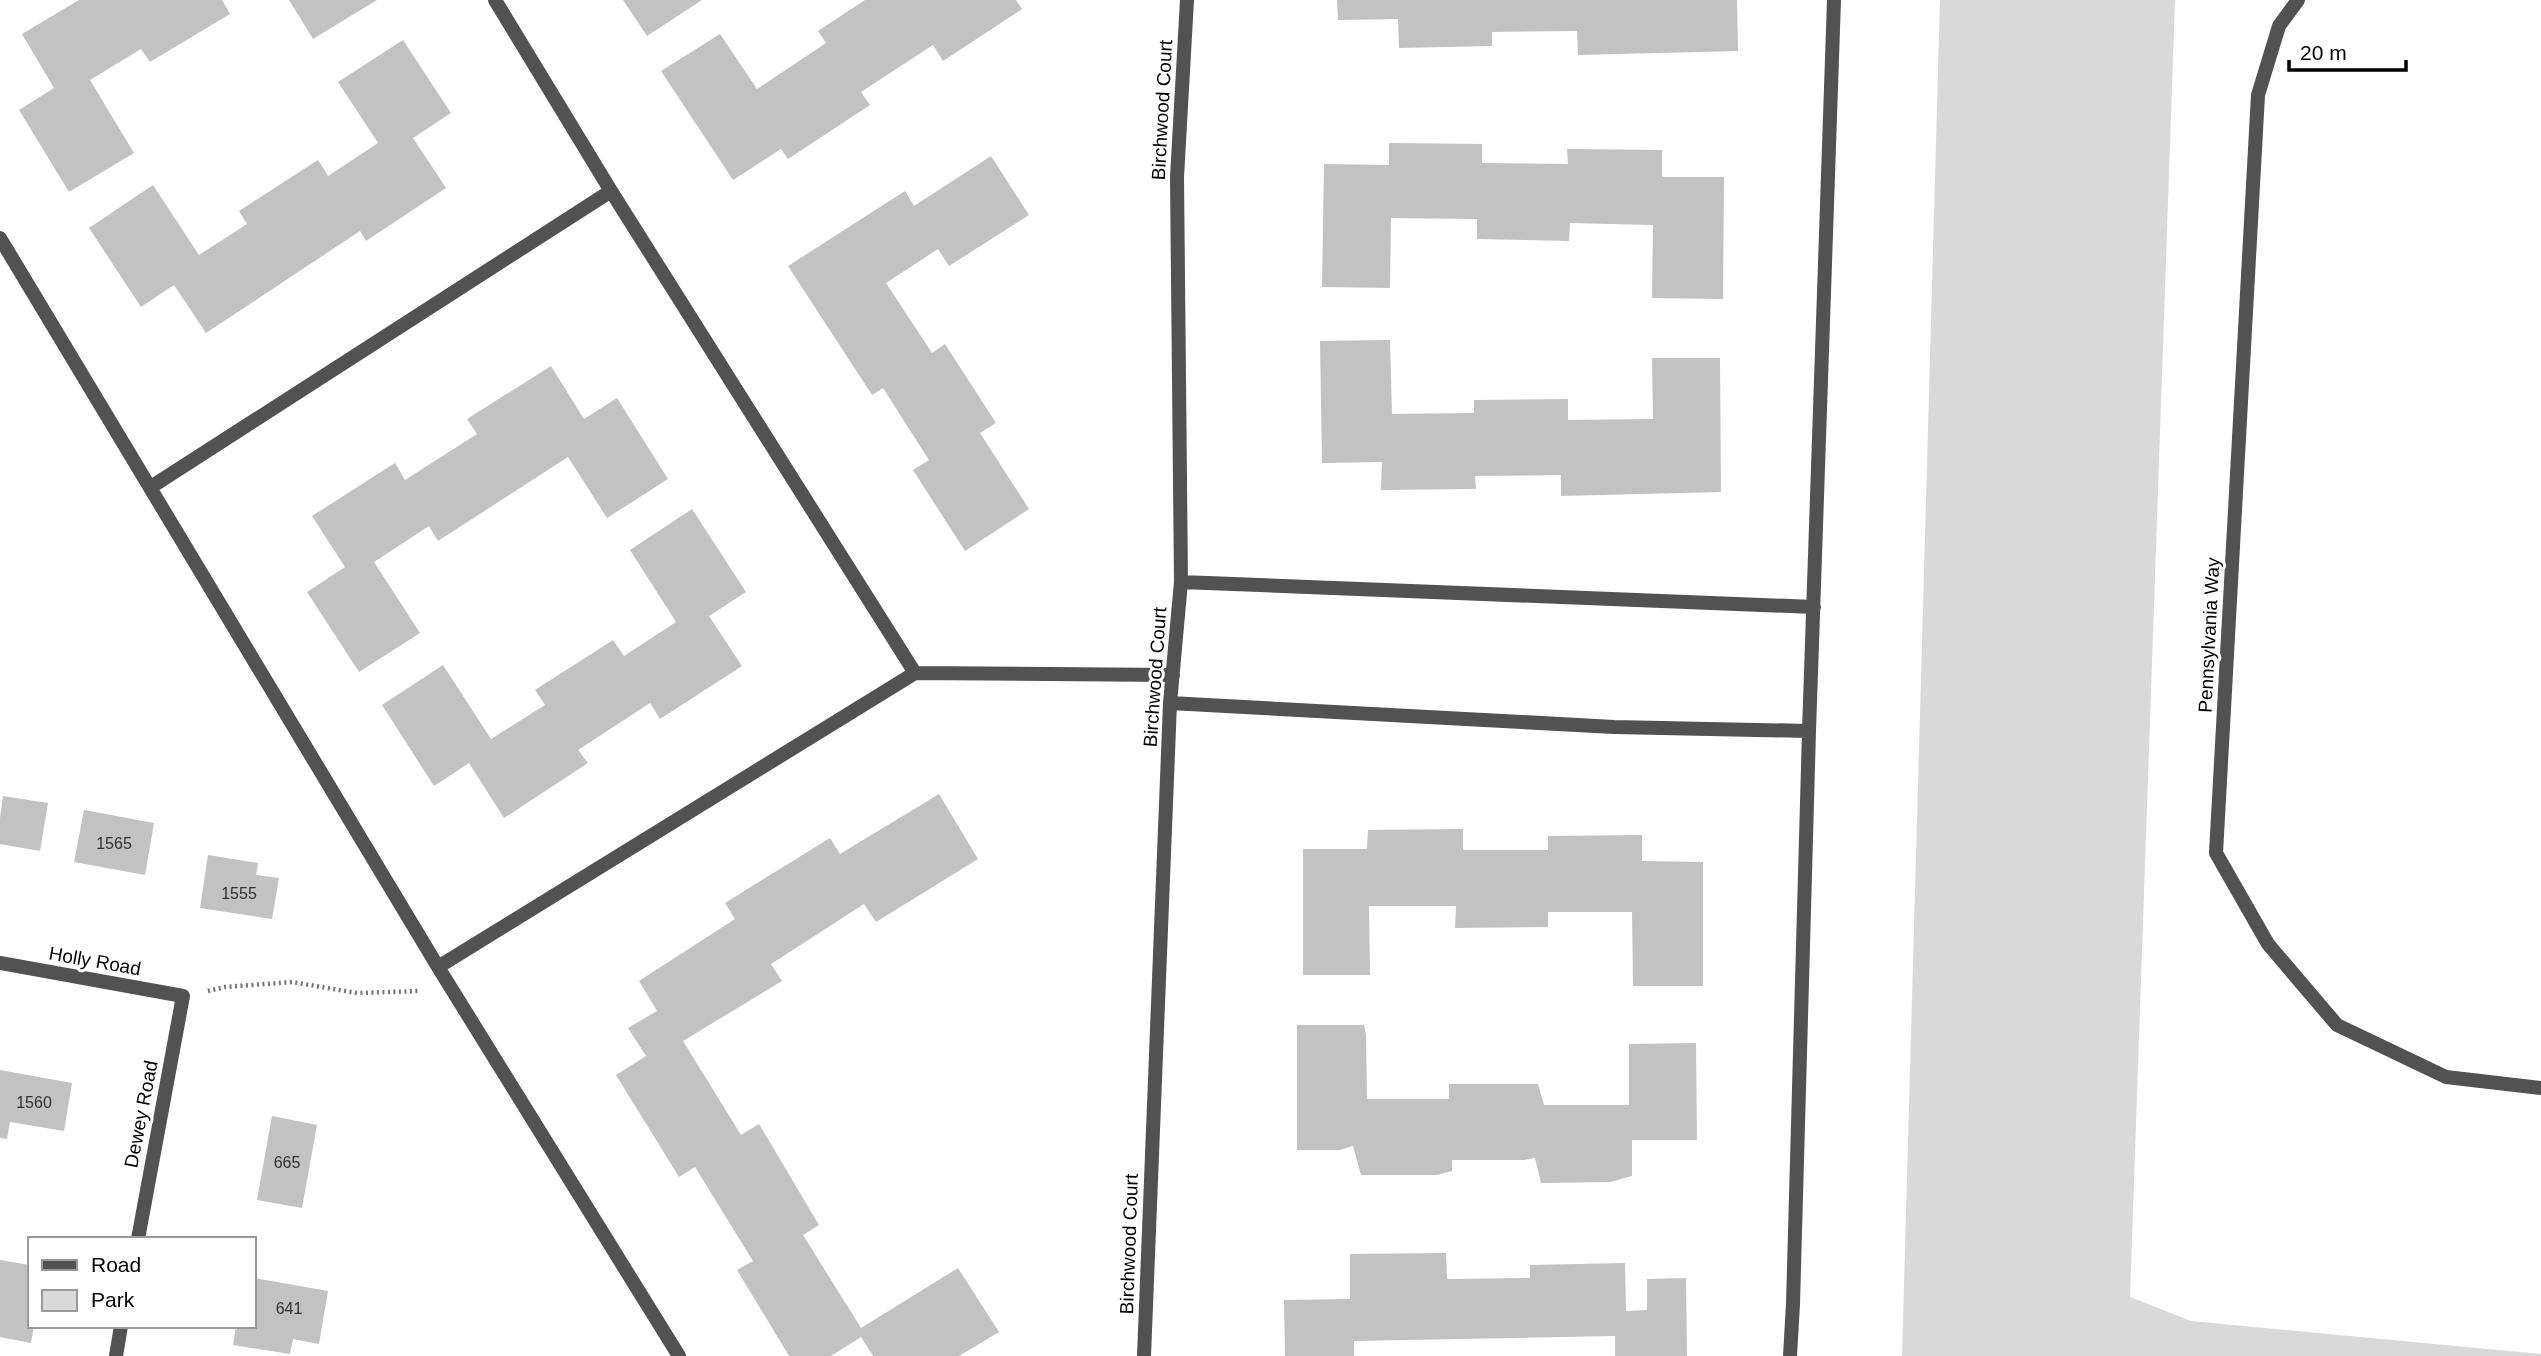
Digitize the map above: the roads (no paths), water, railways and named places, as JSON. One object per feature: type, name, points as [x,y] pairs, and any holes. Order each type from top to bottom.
[{"type":"street","points":[[495,0],[611,191],[915,673]]},
{"type":"street","name":"Birchwood Court","points":[[1144,1356],[1170,704],[1181,582],[1177,177],[1187,0]]},
{"type":"street","points":[[1790,1356],[1834,0]]},
{"type":"street","name":"Pennsylvania Way","points":[[2298,0],[2279,26],[2258,95],[2216,853],[2268,944],[2337,1025],[2446,1077],[2541,1088]]},
{"type":"street","points":[[151,487],[611,191]]},
{"type":"street","points":[[0,237],[438,967],[679,1356]]},
{"type":"street","points":[[1181,582],[1814,607]]},
{"type":"street","points":[[438,967],[915,673],[1173,675]]},
{"type":"street","points":[[1170,704],[1614,727],[1809,731]]},
{"type":"street","name":"Holly Road","points":[[0,963],[183,996]]},
{"type":"street","name":"Dewey Road","points":[[138,1237],[183,996]]},
{"type":"street","points":[[116,1356],[121,1328]]}]
